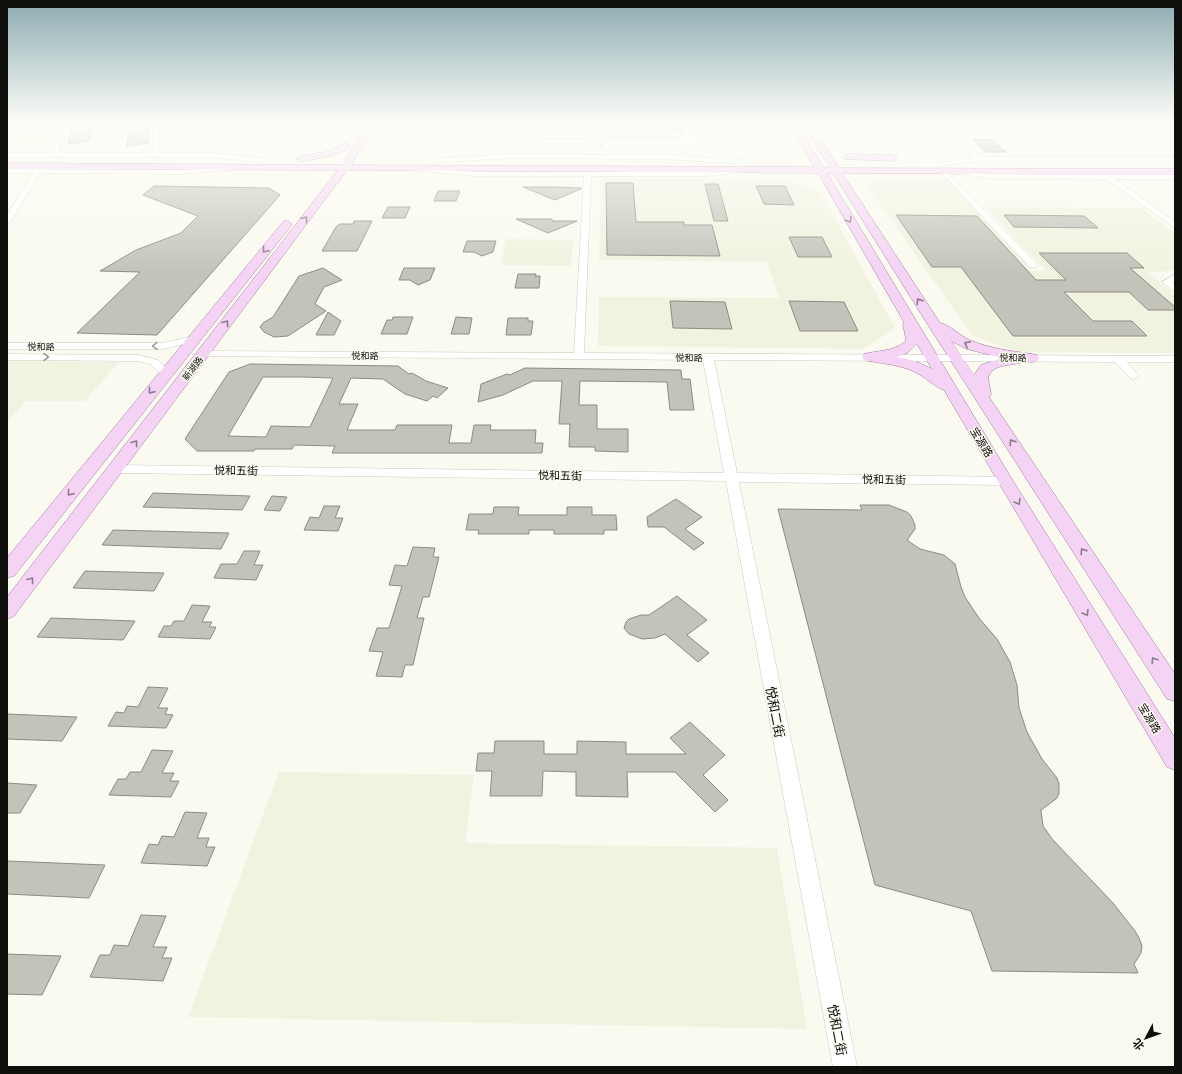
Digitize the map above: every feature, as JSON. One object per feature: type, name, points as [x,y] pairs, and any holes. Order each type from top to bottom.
[{"type":"main road","points":[[306,172],[319,184],[362,172]]},
{"type":"main road","name":"新湖路","points":[[7,611],[202,354],[319,184],[332,172]]},
{"type":"main road","points":[[779,172],[808,180]]},
{"type":"main road","name":"宝源路","points":[[821,172],[1005,481],[1175,758]]},
{"type":"main road","points":[[840,172],[852,198],[1175,692]]},
{"type":"main road","points":[[852,198],[852,189],[856,182],[871,175],[891,172]]},
{"type":"main road","points":[[871,175],[913,172]]},
{"type":"main road","points":[[960,172],[989,176]]},
{"type":"main road","points":[[707,174],[792,176]]},
{"type":"main road","points":[[818,184],[828,190],[836,198]]},
{"type":"main road","name":"新湖路","points":[[7,571],[292,217]]},
{"type":"main road","points":[[869,357],[896,353],[910,345],[913,341],[912,332],[905,314]]},
{"type":"main road","points":[[930,317],[954,337],[976,348],[989,352],[1032,358]]},
{"type":"main road","points":[[869,357],[898,361],[920,369],[942,383],[955,397]]},
{"type":"main road","points":[[988,404],[979,379],[981,373],[986,368],[996,363],[1032,358]]},
{"type":"street","points":[[7,221],[37,172]]},
{"type":"street","points":[[457,172],[477,174],[707,174],[714,172]]},
{"type":"street","points":[[946,172],[1033,265]]},
{"type":"street","points":[[579,356],[588,174]]},
{"type":"street","points":[[989,176],[1175,177]]},
{"type":"street","points":[[1107,176],[1175,226]]},
{"type":"street","points":[[1175,276],[1167,282],[1175,288]]},
{"type":"street","name":"悦和路","points":[[7,346],[163,346],[194,339]]},
{"type":"street","name":"悦和路","points":[[202,354],[1175,359]]},
{"type":"street","name":"悦和路","points":[[7,357],[138,358],[154,362],[166,373]]},
{"type":"street","name":"悦和二街","points":[[708,357],[845,1067]]},
{"type":"street","points":[[1117,358],[1134,376]]},
{"type":"street","name":"悦和五街","points":[[116,469],[1005,481]]},
{"type":"shaded area","points":[[601,178],[785,180],[820,191],[895,328],[864,349],[598,346],[599,297],[779,298],[767,262],[599,260]]},
{"type":"shaded area","points":[[884,178],[947,179],[1033,271],[1046,271],[985,207],[1141,208],[1175,233],[1175,271],[1148,272],[1175,295],[1175,353],[1016,352],[972,335],[867,186]]},
{"type":"shaded area","points":[[506,239],[573,240],[571,266],[500,265]]},
{"type":"shaded area","points":[[7,361],[119,362],[85,401],[26,401],[7,422]]},
{"type":"shaded area","points":[[279,772],[474,775],[465,843],[777,848],[807,1029],[188,1017]]},
{"type":"building","points":[[606,183],[633,183],[636,222],[684,222],[684,225],[712,225],[720,256],[607,255]]},
{"type":"building","points":[[705,184],[718,184],[728,221],[714,221]]},
{"type":"building","points":[[154,186],[269,188],[280,195],[157,335],[77,333],[140,272],[100,271],[136,250],[181,233],[198,216],[143,195]]},
{"type":"building","points":[[756,186],[785,186],[794,205],[764,204]]},
{"type":"building","points":[[523,187],[555,187],[581,189],[555,200]]},
{"type":"building","points":[[438,191],[460,191],[456,201],[434,201]]},
{"type":"building","points":[[388,207],[410,207],[405,218],[382,218]]},
{"type":"building","points":[[896,215],[977,216],[1036,280],[1066,280],[1039,253],[1127,253],[1144,268],[1130,268],[1175,307],[1175,310],[1148,310],[1129,292],[1064,292],[1093,321],[1132,321],[1147,336],[1013,336],[961,267],[932,267]]},
{"type":"building","points":[[1004,215],[1084,216],[1098,228],[1014,227]]},
{"type":"building","points":[[516,219],[552,219],[552,221],[577,221],[548,233]]},
{"type":"building","points":[[354,221],[372,221],[357,251],[322,251],[336,227],[340,224],[353,224]]},
{"type":"building","points":[[789,237],[822,237],[832,257],[798,257]]},
{"type":"building","points":[[467,241],[496,241],[493,252],[482,256],[474,252],[463,252]]},
{"type":"building","points":[[323,268],[342,280],[324,287],[315,304],[326,311],[288,336],[274,337],[264,332],[260,327],[263,323],[273,317],[299,276]]},
{"type":"building","points":[[404,268],[435,268],[430,280],[418,285],[410,280],[399,280]]},
{"type":"building","points":[[518,274],[536,274],[535,276],[540,276],[539,288],[515,288]]},
{"type":"building","points":[[670,301],[725,302],[732,329],[673,328]]},
{"type":"building","points":[[789,301],[844,302],[858,331],[800,331]]},
{"type":"building","points":[[328,312],[341,321],[334,335],[316,335]]},
{"type":"building","points":[[393,317],[413,317],[407,334],[381,334],[387,320],[392,320]]},
{"type":"building","points":[[456,317],[472,318],[469,334],[451,334]]},
{"type":"building","points":[[508,318],[528,318],[528,321],[533,321],[531,335],[506,335]]},
{"type":"building","points":[[250,364],[398,366],[409,374],[412,373],[426,381],[448,388],[437,398],[433,396],[427,401],[405,394],[383,379],[351,378],[339,404],[358,404],[347,430],[395,430],[397,425],[452,425],[449,443],[471,443],[474,425],[491,425],[490,430],[536,430],[535,443],[543,443],[542,453],[332,453],[335,446],[294,445],[292,449],[197,451],[185,439],[229,372]],"holes":[[[263,377],[333,378],[310,427],[271,426],[266,437],[228,436]]]},
{"type":"building","points":[[525,368],[681,370],[682,379],[690,379],[694,410],[670,410],[667,382],[580,381],[579,405],[597,405],[597,429],[628,429],[628,452],[595,451],[595,447],[569,447],[570,424],[559,424],[562,381],[533,381],[503,395],[478,402],[481,384],[507,374],[510,375]]},
{"type":"building","points":[[153,493],[250,496],[242,510],[143,507]]},
{"type":"building","points":[[272,496],[287,497],[280,511],[264,510]]},
{"type":"building","points":[[676,499],[702,517],[685,529],[704,543],[694,550],[664,527],[648,527],[647,517]]},
{"type":"building","points":[[860,505],[889,505],[907,512],[911,516],[915,529],[907,540],[920,549],[944,555],[955,564],[965,597],[979,618],[997,639],[1010,662],[1017,685],[1019,708],[1027,732],[1042,759],[1057,778],[1059,784],[1059,794],[1056,799],[1041,810],[1043,826],[1053,840],[1113,903],[1135,931],[1142,946],[1141,953],[1134,964],[1138,973],[992,971],[971,911],[875,885],[778,509],[862,510]]},
{"type":"building","points":[[324,506],[340,506],[335,518],[343,518],[338,531],[304,530],[310,517],[319,518]]},
{"type":"building","points":[[494,507],[519,507],[518,515],[567,515],[567,507],[592,507],[592,515],[616,515],[617,530],[604,530],[604,534],[554,534],[554,530],[529,530],[529,534],[478,534],[479,530],[466,530],[469,514],[493,514]]},
{"type":"building","points":[[113,530],[229,533],[221,549],[102,545]]},
{"type":"building","points":[[413,547],[435,548],[433,557],[439,557],[429,597],[423,597],[417,618],[424,618],[413,665],[405,665],[402,677],[376,676],[383,652],[369,651],[377,628],[389,628],[402,586],[389,585],[395,565],[407,566]]},
{"type":"building","points":[[244,551],[260,551],[254,565],[263,565],[256,580],[214,578],[221,564],[237,564]]},
{"type":"building","points":[[85,571],[164,573],[154,591],[73,588]]},
{"type":"building","points":[[677,596],[707,620],[687,635],[709,653],[698,662],[665,634],[655,638],[642,639],[629,634],[624,628],[629,619],[641,615],[649,615]]},
{"type":"building","points":[[192,605],[210,606],[202,622],[212,622],[209,627],[216,627],[210,639],[158,637],[164,626],[171,626],[174,621],[184,621]]},
{"type":"building","points":[[51,618],[135,621],[123,640],[37,637]]},
{"type":"building","points":[[148,687],[168,688],[158,708],[168,708],[165,714],[173,715],[166,728],[108,726],[116,712],[124,713],[127,706],[138,707]]},
{"type":"building","points":[[7,714],[77,717],[62,741],[7,739]]},
{"type":"building","points":[[690,722],[725,755],[703,775],[728,800],[715,812],[675,772],[627,772],[628,797],[576,796],[576,772],[543,771],[542,796],[490,796],[492,771],[476,771],[478,753],[494,753],[495,741],[544,741],[544,754],[577,754],[577,741],[626,742],[626,754],[686,754],[670,738]]},
{"type":"building","points":[[152,750],[173,751],[162,773],[174,773],[170,781],[179,781],[171,797],[109,795],[118,779],[126,779],[130,772],[141,772]]},
{"type":"building","points":[[7,783],[37,785],[20,813],[7,813]]},
{"type":"building","points":[[185,812],[207,813],[197,838],[209,838],[206,847],[215,847],[207,866],[141,863],[149,844],[158,845],[162,836],[174,837]]},
{"type":"building","points":[[7,861],[105,865],[89,898],[7,894]]},
{"type":"building","points":[[141,915],[166,916],[153,947],[167,947],[162,958],[172,958],[163,981],[90,977],[100,955],[110,955],[114,945],[128,946]]},
{"type":"building","points":[[7,954],[61,956],[42,995],[7,994]]}]
